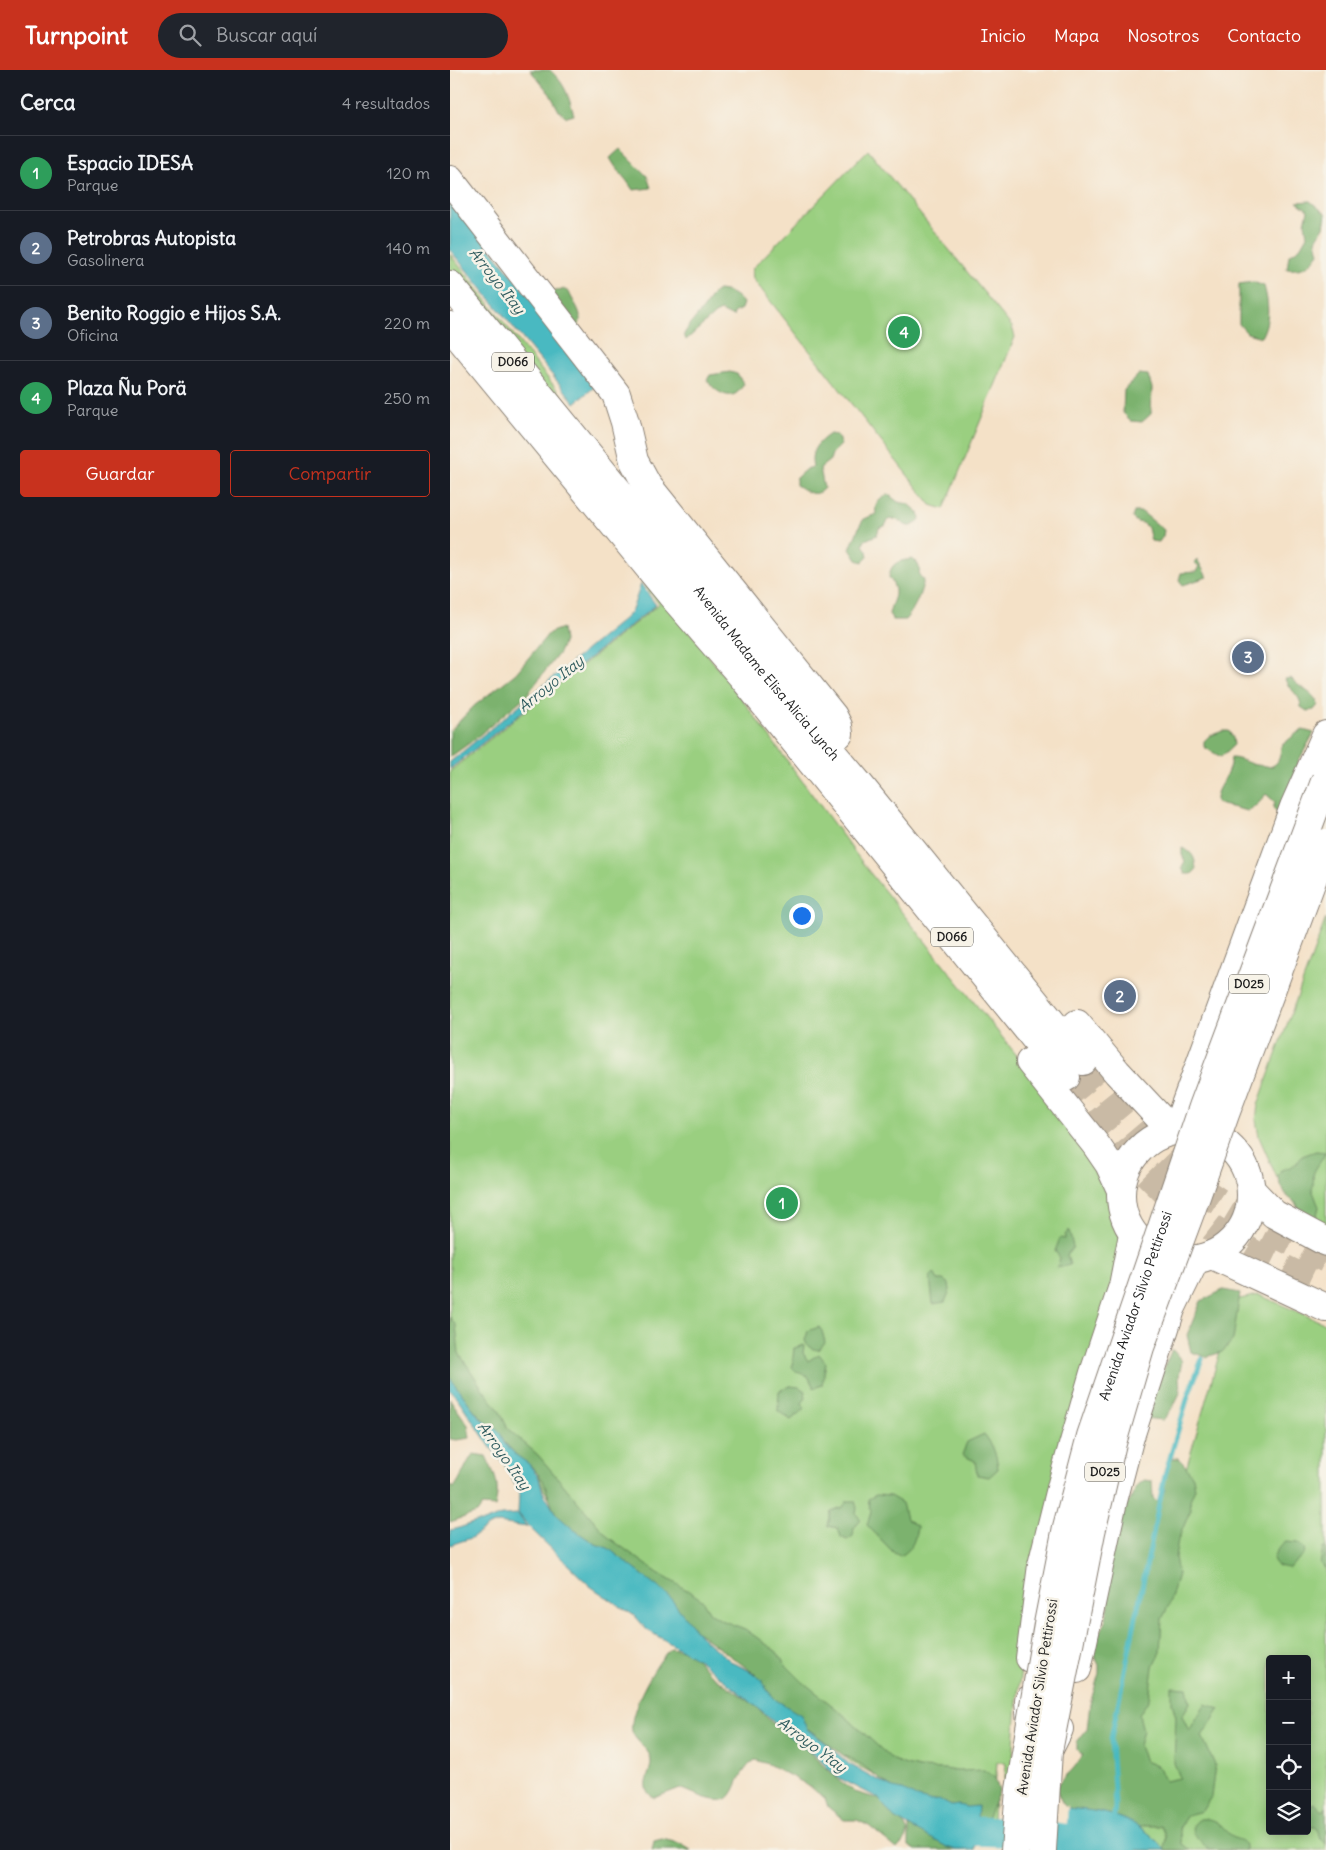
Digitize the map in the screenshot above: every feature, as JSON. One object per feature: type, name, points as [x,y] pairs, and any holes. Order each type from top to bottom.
[{"type":"main road","points":[[450,180],[616,394],[634,461],[647,485],[833,716],[838,726],[839,734]]},
{"type":"main road","name":"Avenida Madame Elisa Alicia Lynch","points":[[450,285],[691,580],[741,675],[1075,1069]]},
{"type":"main road","name":"Avenida Madame Elisa Alicia Lynch","points":[[450,326],[724,640]]},
{"type":"main road","points":[[724,640],[763,660],[839,734],[1129,1086],[1174,1130]]},
{"type":"main road","points":[[724,640],[734,681],[852,840],[1096,1145],[1110,1164],[1121,1190]]},
{"type":"main road","points":[[1174,1130],[1294,807],[1326,735]]},
{"type":"main road","name":"Avenida Aviador Silvio Pettirossi","points":[[1016,1850],[1020,1790],[1048,1624],[1067,1527],[1091,1436],[1203,1107],[1326,779]]},
{"type":"main road","name":"Avenida Aviador Silvio Pettirossi","points":[[1042,1850],[1048,1751],[1112,1443],[1140,1347],[1194,1202],[1224,1114],[1326,843]]},
{"type":"main road","points":[[1241,1159],[1224,1141],[1201,1131],[1189,1129],[1174,1130],[1150,1140],[1133,1156],[1127,1167],[1121,1190],[1121,1205],[1133,1234],[1154,1252],[1167,1258],[1182,1260],[1204,1257],[1225,1247],[1237,1236],[1246,1222],[1251,1207],[1252,1191],[1236,1140],[1238,1112],[1326,874]]},
{"type":"main road","points":[[1129,1086],[1152,1095],[1170,1096],[1188,1085],[1198,1066]]},
{"type":"main road","points":[[1252,1191],[1274,1214],[1326,1242]]},
{"type":"main road","points":[[1031,1723],[1026,1680],[1042,1565],[1079,1424],[1123,1286],[1133,1234]]},
{"type":"main road","points":[[1048,1751],[1063,1719],[1072,1688],[1113,1501],[1129,1440],[1171,1309],[1204,1257]]},
{"type":"main road","points":[[1204,1257],[1258,1277]]},
{"type":"main road","points":[[1171,1309],[1181,1294],[1196,1281],[1212,1273],[1230,1271],[1325,1295]]},
{"type":"green space","points":[[530,70],[550,70],[555,75],[566,91],[574,115],[567,117],[559,111],[550,94]]},
{"type":"green space","points":[[620,149],[647,176],[651,188],[633,190],[610,158]]},
{"type":"green space","points":[[868,150],[1012,327],[1015,337],[944,509],[931,505],[753,279],[752,269]]},
{"type":"green space","points":[[1310,201],[1326,214],[1324,227],[1316,240],[1319,253],[1306,267],[1287,269],[1289,255],[1300,248],[1307,236],[1305,223],[1308,210],[1297,202]]},
{"type":"green space","points":[[450,254],[569,405],[570,411],[564,412],[450,270]]},
{"type":"green space","points":[[1253,282],[1264,286],[1267,299],[1267,319],[1261,337],[1247,333],[1239,324],[1239,284]]},
{"type":"green space","points":[[563,289],[569,292],[580,314],[577,329],[552,294],[557,290]]},
{"type":"green space","points":[[718,290],[729,292],[738,297],[743,303],[741,309],[734,313],[733,317],[721,311],[715,314],[686,340],[684,334],[686,330]]},
{"type":"green space","points":[[730,372],[737,374],[744,384],[735,394],[723,394],[715,389],[707,380],[710,375]]},
{"type":"green space","points":[[1139,374],[1148,375],[1152,388],[1151,414],[1142,422],[1131,421],[1123,413],[1124,390]]},
{"type":"green space","points":[[830,434],[837,435],[841,445],[832,454],[830,460],[820,468],[824,488],[817,493],[810,493],[796,485],[796,478],[806,469],[813,467],[813,452],[822,440]]},
{"type":"green space","points":[[888,494],[898,502],[909,504],[919,513],[920,519],[911,526],[897,520],[888,520],[885,526],[879,528],[877,535],[865,540],[863,545],[868,557],[863,562],[857,560],[850,549],[860,525],[864,519],[876,514],[878,502]]},
{"type":"green space","points":[[1134,512],[1142,512],[1164,530],[1159,542],[1151,541],[1148,528],[1143,523],[1137,522],[1132,518]]},
{"type":"green space","points":[[912,559],[918,564],[919,575],[924,580],[921,591],[915,606],[905,620],[893,620],[889,614],[895,592],[889,577],[890,572],[896,563]]},
{"type":"green space","points":[[1197,559],[1207,577],[1183,585],[1179,580],[1181,573],[1196,572],[1199,566],[1194,562]]},
{"type":"green space","points":[[647,576],[738,694],[867,869],[1031,1073],[1108,1182],[1120,1225],[1122,1247],[1031,1590],[1017,1702],[1008,1832],[1001,1832],[1006,1763],[997,1762],[992,1832],[979,1831],[851,1762],[808,1728],[801,1714],[764,1680],[559,1512],[544,1490],[532,1464],[450,1374],[450,771],[659,604],[641,580]]},
{"type":"green space","points":[[562,628],[564,641],[559,653],[526,696],[450,757],[450,731],[474,706],[516,673],[549,633]]},
{"type":"green space","points":[[1291,678],[1316,700],[1318,705],[1314,710],[1307,711],[1301,707],[1299,699],[1285,679]]},
{"type":"green space","points":[[1303,730],[1314,733],[1298,762],[1298,768],[1278,813],[1273,809],[1275,802],[1266,794],[1258,804],[1248,811],[1216,802],[1217,793],[1229,769],[1231,758],[1270,767],[1276,764],[1279,759],[1281,746]]},
{"type":"green space","points":[[1229,731],[1234,745],[1221,757],[1204,747],[1204,741],[1209,736]]},
{"type":"green space","points":[[1182,848],[1189,852],[1194,859],[1196,870],[1192,874],[1185,874],[1182,868],[1185,861],[1182,855]]},
{"type":"green space","points":[[1326,918],[1326,1231],[1304,1216],[1277,1178],[1259,1137],[1256,1120],[1258,1105]]},
{"type":"green space","points":[[1316,1151],[1325,1152],[1313,1174],[1312,1189],[1319,1207],[1314,1226],[1302,1220],[1297,1204],[1287,1196],[1278,1177],[1281,1170],[1298,1162],[1302,1156]]},
{"type":"green space","points":[[1069,1230],[1073,1247],[1067,1255],[1070,1265],[1057,1268],[1060,1258],[1055,1251],[1060,1238],[1065,1239],[1065,1235]]},
{"type":"green space","points":[[934,1273],[938,1280],[943,1280],[949,1284],[950,1290],[945,1302],[933,1304],[930,1277]]},
{"type":"green space","points":[[1223,1290],[1240,1293],[1233,1340],[1222,1352],[1206,1357],[1191,1352],[1187,1335],[1201,1301]]},
{"type":"green space","points":[[1259,1295],[1326,1324],[1326,1850],[1071,1850],[1235,1300]]},
{"type":"green space","points":[[450,1317],[456,1325],[459,1353],[499,1410],[508,1429],[538,1455],[608,1537],[658,1573],[702,1600],[710,1613],[721,1620],[745,1629],[777,1652],[784,1663],[803,1682],[844,1715],[893,1760],[919,1768],[957,1771],[984,1770],[995,1778],[999,1791],[988,1817],[969,1850],[916,1850],[909,1846],[909,1815],[906,1799],[862,1765],[843,1755],[788,1714],[770,1695],[754,1673],[694,1630],[568,1531],[553,1509],[543,1480],[532,1467],[518,1457],[462,1397],[450,1379]]},
{"type":"green space","points":[[819,1327],[825,1342],[819,1350],[810,1347],[805,1340],[808,1331]]},
{"type":"green space","points":[[804,1345],[803,1353],[808,1361],[819,1354],[826,1363],[822,1385],[814,1388],[808,1376],[797,1372],[792,1367],[794,1348]]},
{"type":"green space","points":[[1172,1349],[1182,1361],[1179,1376],[1180,1393],[1173,1407],[1163,1420],[1143,1418]]},
{"type":"green space","points":[[790,1386],[799,1387],[805,1391],[806,1398],[802,1403],[805,1408],[791,1420],[778,1411],[779,1391]]},
{"type":"green space","points":[[450,1399],[468,1425],[470,1438],[450,1439]]},
{"type":"green space","points":[[984,1434],[996,1455],[998,1469],[989,1477],[977,1475],[975,1461],[962,1455],[967,1442]]},
{"type":"green space","points":[[473,1454],[486,1456],[492,1470],[497,1486],[495,1507],[482,1506],[477,1513],[450,1522],[450,1486],[454,1488]]},
{"type":"green space","points":[[1170,1458],[1178,1458],[1184,1464],[1193,1477],[1195,1488],[1190,1500],[1191,1509],[1178,1540],[1175,1557],[1178,1574],[1169,1605],[1162,1619],[1160,1652],[1153,1667],[1149,1699],[1139,1715],[1143,1730],[1139,1746],[1145,1761],[1159,1767],[1165,1781],[1180,1778],[1174,1763],[1176,1717],[1172,1703],[1172,1687],[1187,1688],[1190,1703],[1182,1716],[1189,1731],[1205,1704],[1220,1709],[1202,1736],[1215,1765],[1211,1797],[1202,1811],[1187,1815],[1179,1828],[1182,1844],[1190,1850],[1166,1850],[1164,1847],[1166,1836],[1161,1826],[1144,1826],[1132,1830],[1079,1819],[1063,1804],[1056,1790],[1061,1781],[1083,1755],[1077,1750],[1077,1742],[1087,1729],[1090,1704],[1099,1673],[1099,1665],[1092,1651],[1093,1644],[1105,1622],[1109,1605],[1104,1573],[1118,1512],[1130,1501],[1137,1486],[1144,1480],[1152,1481],[1153,1498],[1159,1504],[1165,1489],[1163,1477]]},
{"type":"green space","points":[[876,1495],[890,1496],[902,1503],[906,1519],[917,1526],[913,1544],[908,1551],[900,1556],[894,1553],[867,1525],[871,1512],[868,1499]]},
{"type":"green space","points":[[847,1501],[855,1501],[856,1514],[861,1520],[854,1528],[853,1536],[847,1540],[841,1537],[838,1528],[828,1526],[831,1511],[843,1507]]},
{"type":"green space","points":[[1286,1542],[1298,1543],[1305,1553],[1289,1568],[1279,1566],[1273,1558],[1279,1547]]},
{"type":"green space","points":[[1323,1548],[1326,1548],[1326,1569],[1320,1564]]},
{"type":"green space","points":[[671,1648],[688,1651],[713,1676],[756,1706],[774,1725],[795,1739],[839,1780],[855,1792],[882,1800],[892,1809],[905,1826],[908,1832],[906,1839],[897,1849],[869,1826],[857,1820],[844,1820],[828,1807],[825,1798],[804,1783],[768,1764],[755,1760],[745,1770],[733,1793],[727,1799],[714,1800],[680,1788],[654,1798],[649,1794],[646,1782],[651,1758],[636,1739],[632,1731],[632,1722],[634,1712],[651,1675],[658,1663]]},
{"type":"green space","points":[[1314,1803],[1323,1811],[1326,1807],[1326,1844],[1319,1837],[1318,1829],[1311,1827],[1311,1805]]},
{"type":"green space","points":[[1200,1819],[1210,1819],[1217,1823],[1233,1837],[1243,1841],[1245,1850],[1208,1850],[1193,1832],[1192,1828]]},
{"type":"green space","points":[[662,1839],[679,1843],[691,1850],[652,1850],[654,1841]]},
{"type":"water","name":"Arroyo Itay","points":[[450,197],[598,384],[575,403],[450,250]]},
{"type":"water","name":"Arroyo Itay","points":[[641,584],[656,605],[450,769],[450,762],[624,619],[632,610]]},
{"type":"water","name":"Arroyo Itay","points":[[450,1378],[480,1418],[500,1432],[504,1443],[529,1464],[539,1478],[543,1492],[556,1514],[573,1529],[595,1544],[608,1548],[667,1594],[701,1637],[732,1662],[750,1671],[762,1680],[767,1690],[776,1700],[801,1715],[807,1729],[849,1764],[893,1788],[903,1790],[918,1798],[929,1801],[940,1800],[951,1806],[978,1806],[975,1850],[956,1850],[947,1847],[894,1818],[878,1798],[837,1777],[817,1757],[787,1735],[763,1712],[699,1660],[647,1630],[636,1617],[590,1586],[530,1528],[518,1513],[519,1493],[512,1479],[504,1464],[450,1390]]},
{"type":"water","points":[[518,1514],[527,1527],[498,1523],[489,1526],[471,1538],[450,1545],[450,1530],[502,1515]]},
{"type":"water","points":[[1067,1808],[1101,1812],[1122,1818],[1152,1836],[1166,1850],[1063,1850]]},
{"type":"pier","points":[[1067,1806],[1065,1850],[1061,1850],[1065,1808]]},
{"type":"waterway","points":[[1113,1822],[1115,1806],[1111,1739],[1165,1475],[1188,1396],[1202,1359]]},
{"type":"waterway","name":"Arroyo Ytay","points":[[939,1821],[973,1831],[1028,1833],[1099,1843],[1122,1850]]},
{"type":"tunnel","points":[[1083,1061],[1153,1145],[1195,1185],[1249,1220],[1326,1259]]},
{"type":"tunnel","points":[[1066,1077],[1136,1162],[1167,1193],[1215,1230],[1256,1255],[1322,1287]]},
{"type":"place","name":"Plaza Ñu Porä","points":[[904,332]]},
{"type":"place","name":"Benito Roggio e Hijos S.A.","points":[[1248,657]]},
{"type":"place","name":"Petrobras Autopista","points":[[1120,996]]},
{"type":"place","name":"Espacio IDESA","points":[[782,1203]]}]
